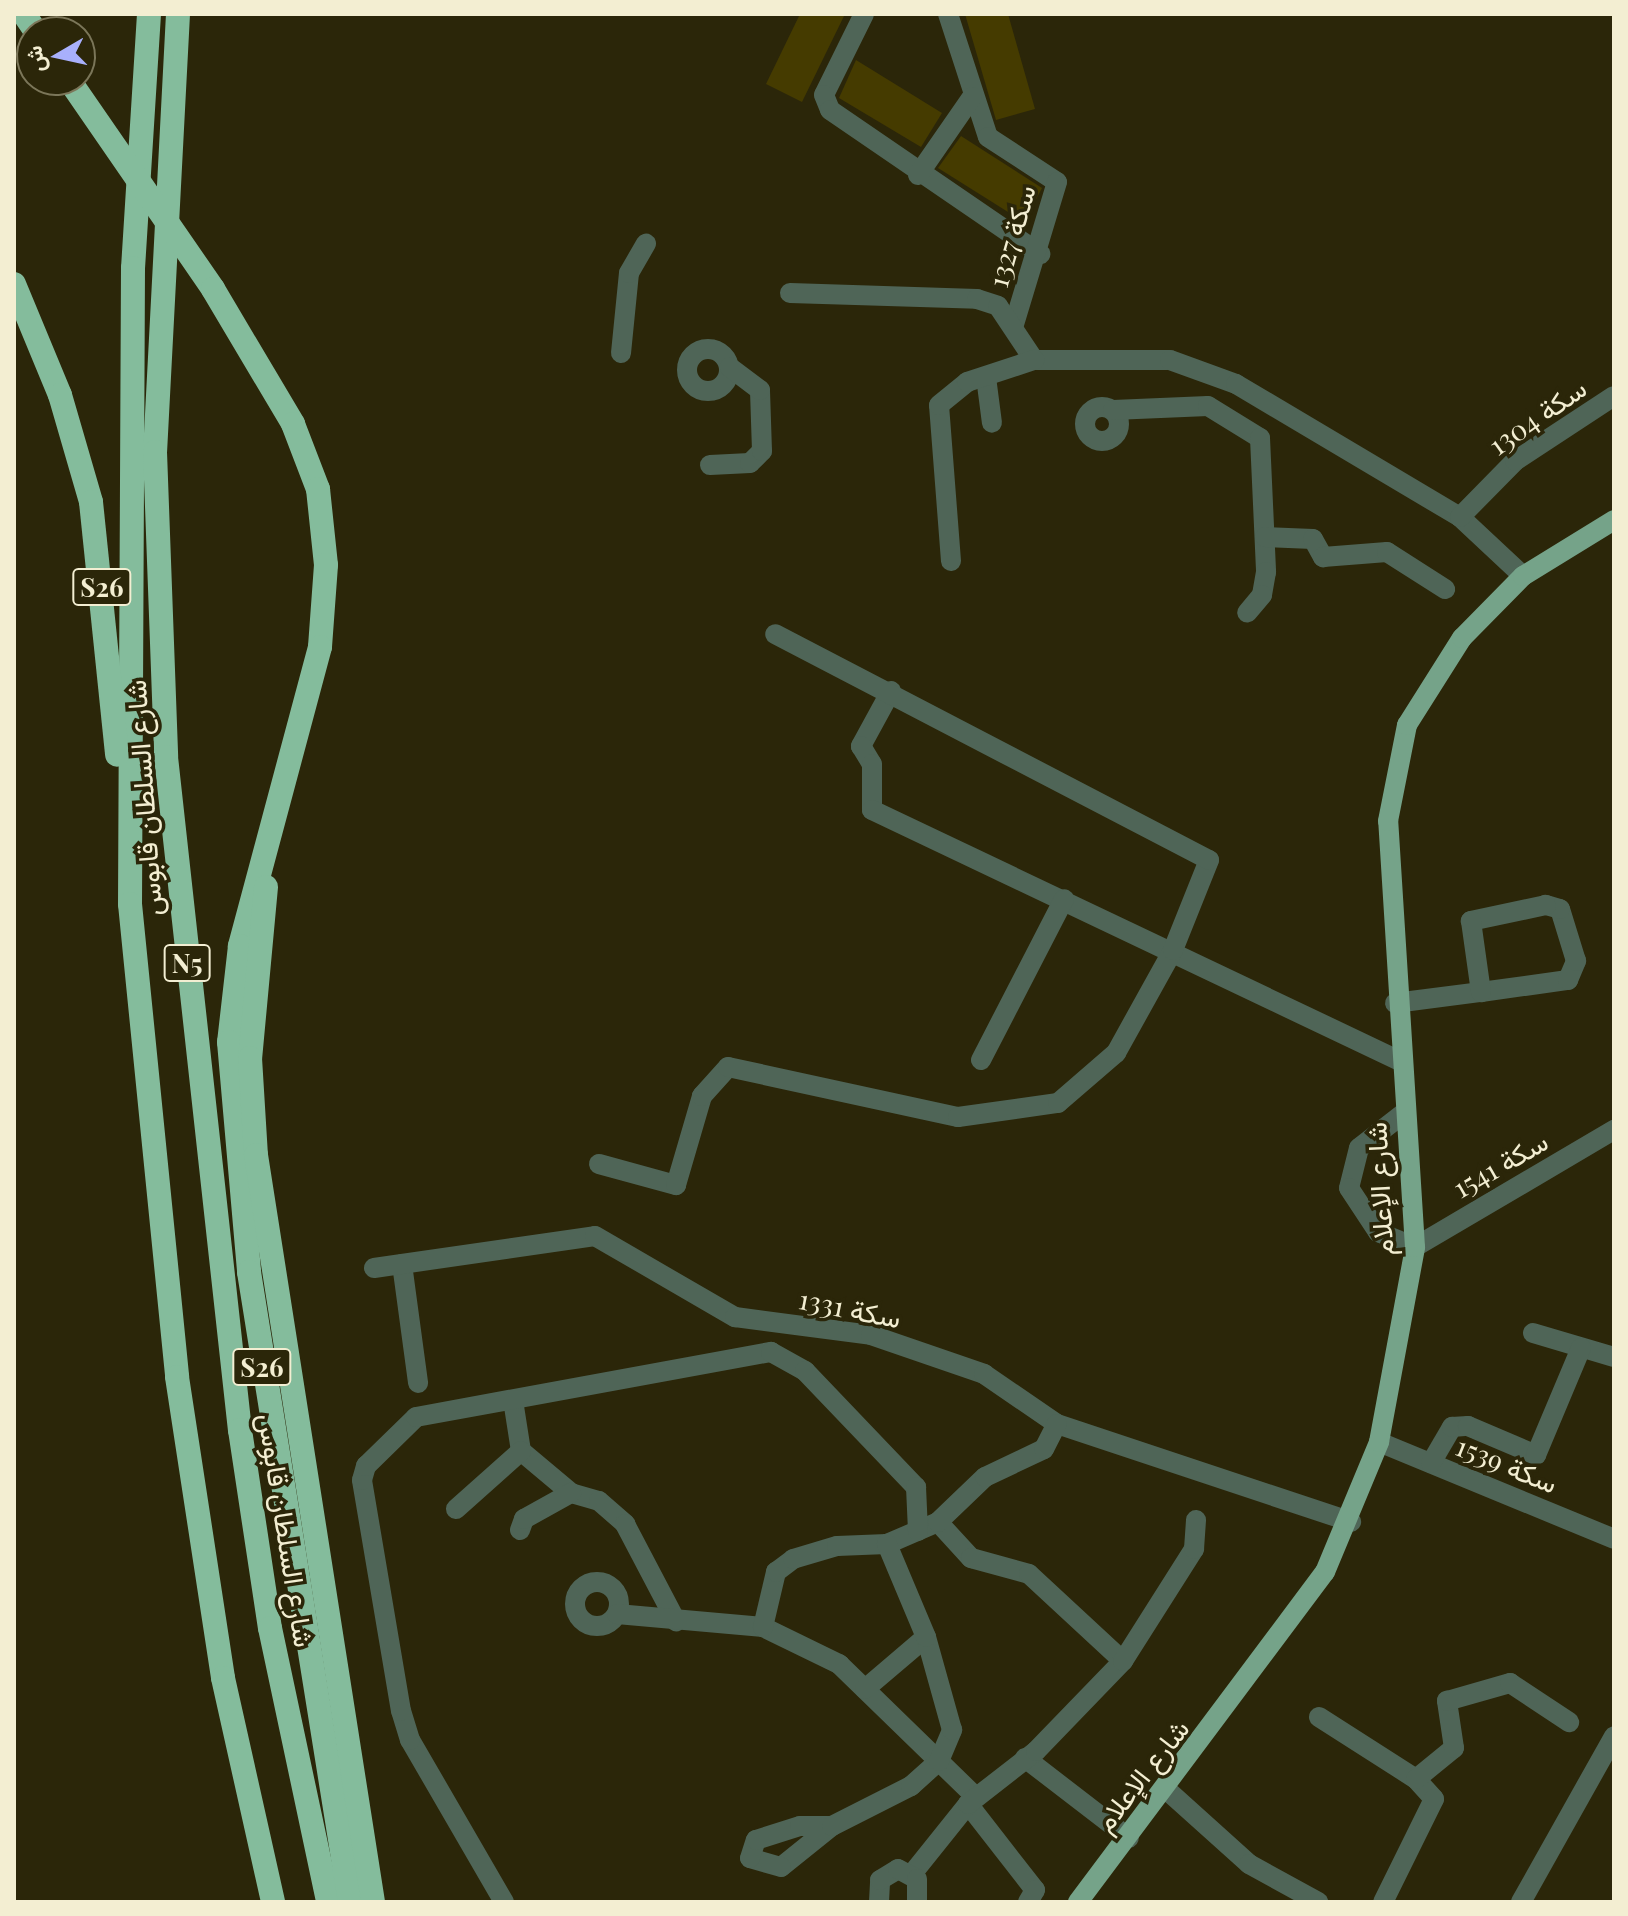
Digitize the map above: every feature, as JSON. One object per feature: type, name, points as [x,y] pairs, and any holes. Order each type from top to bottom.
[{"type":"highway","name":"شارع السلطان قابوس","points":[[149,14],[133,268],[130,904],[177,1377],[223,1678],[273,1902]]},
{"type":"highway","name":"شارع السلطان قابوس","points":[[178,14],[155,452],[166,757],[240,1430],[270,1628],[328,1902]]},
{"type":"highway","name":"S26","points":[[80,96],[213,289],[293,424],[318,489],[326,565],[320,647],[268,832],[240,946],[229,1042],[231,1133],[279,1484],[350,1902]]},
{"type":"highway","name":"S26","points":[[14,284],[60,395],[91,502],[130,904]]},
{"type":"highway","points":[[268,832],[250,1058],[256,1155],[373,1902]]},
{"type":"main road","name":"شارع الإعلام","points":[[1078,1902],[1168,1791],[1325,1572],[1351,1522],[1379,1442],[1415,1247],[1395,1003],[1388,821],[1407,725],[1462,638],[1523,576],[1614,520]]},
{"type":"street","points":[[864,14],[824,95],[841,124],[1040,254]]},
{"type":"street","name":"سكة 1327","points":[[948,14],[972,97],[988,137],[1057,182],[1040,254],[1014,324]]},
{"type":"street","points":[[918,175],[972,97]]},
{"type":"street","points":[[621,353],[629,273],[646,244]]},
{"type":"street","points":[[790,293],[977,299],[998,306],[1014,324],[1034,360]]},
{"type":"street","points":[[951,561],[935,421],[947,392],[1034,360],[1170,360],[1236,384],[1460,517],[1523,576]]},
{"type":"street","points":[[710,465],[750,463],[762,451],[760,390],[730,367]]},
{"type":"street","points":[[986,377],[992,423]]},
{"type":"street","name":"سكة 1304","points":[[1460,517],[1515,461],[1614,396]]},
{"type":"street","points":[[1113,410],[1208,406],[1248,425],[1260,438],[1265,537],[1262,595],[1247,613]]},
{"type":"street","points":[[1265,537],[1313,539],[1323,557],[1387,552],[1445,589]]},
{"type":"street","points":[[599,1164],[676,1185],[702,1096],[728,1067],[958,1117],[1058,1103],[1116,1053],[1173,950],[1209,860],[891,691],[775,634]]},
{"type":"street","points":[[891,691],[861,746],[872,764],[872,810],[1173,950],[1400,1061]]},
{"type":"street","points":[[981,1060],[1064,899]]},
{"type":"street","points":[[1395,1003],[1481,992],[1568,980],[1576,961],[1560,909],[1471,921],[1481,992]]},
{"type":"street","points":[[1404,1113],[1359,1148],[1349,1188],[1378,1232],[1415,1247]]},
{"type":"street","name":"سكة 1541","points":[[1415,1247],[1614,1130]]},
{"type":"street","name":"سكة 1331","points":[[374,1268],[595,1236],[735,1317],[871,1335],[984,1374],[1057,1424],[1351,1522]]},
{"type":"street","points":[[402,1264],[418,1383]]},
{"type":"street","points":[[1533,1333],[1614,1357]]},
{"type":"street","points":[[1431,1463],[1452,1427],[1468,1426],[1536,1455],[1581,1348]]},
{"type":"street","points":[[504,1902],[410,1740],[362,1480],[366,1466],[416,1417],[771,1352],[805,1371],[916,1487],[918,1531]]},
{"type":"street","points":[[513,1400],[521,1451],[571,1493],[599,1501],[625,1524],[676,1621]]},
{"type":"street","points":[[763,1627],[776,1572],[793,1559],[837,1546],[887,1544],[938,1522],[985,1477],[1044,1449],[1057,1424]]},
{"type":"street","name":"سكة 1539","points":[[1379,1442],[1614,1539]]},
{"type":"street","points":[[456,1509],[521,1451]]},
{"type":"street","points":[[520,1530],[524,1519],[571,1493]]},
{"type":"street","points":[[917,1902],[912,1874],[972,1800],[1025,1758],[1123,1661],[1194,1549],[1196,1520]]},
{"type":"street","points":[[938,1522],[971,1558],[1029,1574],[1123,1661]]},
{"type":"street","points":[[832,1826],[911,1786],[939,1761],[952,1730],[926,1637],[887,1544]]},
{"type":"street","points":[[617,1614],[763,1627],[839,1664],[939,1761],[972,1800],[1035,1890],[1028,1902]]},
{"type":"street","points":[[865,1689],[926,1637]]},
{"type":"street","points":[[1416,1779],[1454,1748],[1447,1701],[1510,1683],[1569,1722]]},
{"type":"street","points":[[1319,1717],[1416,1779],[1434,1799],[1383,1902]]},
{"type":"street","points":[[1521,1902],[1614,1736]]},
{"type":"street","points":[[1025,1758],[1129,1838]]},
{"type":"street","points":[[1168,1791],[1249,1864],[1318,1902]]},
{"type":"street","points":[[879,1902],[884,1874],[912,1874]]},
{"type":"building","points":[[800,14],[845,14],[802,102],[766,84]]},
{"type":"building","points":[[965,14],[1008,14],[1035,109],[996,120]]},
{"type":"building","points":[[856,60],[942,113],[921,147],[839,98]]},
{"type":"building","points":[[961,136],[1042,188],[1024,222],[938,168]]}]
